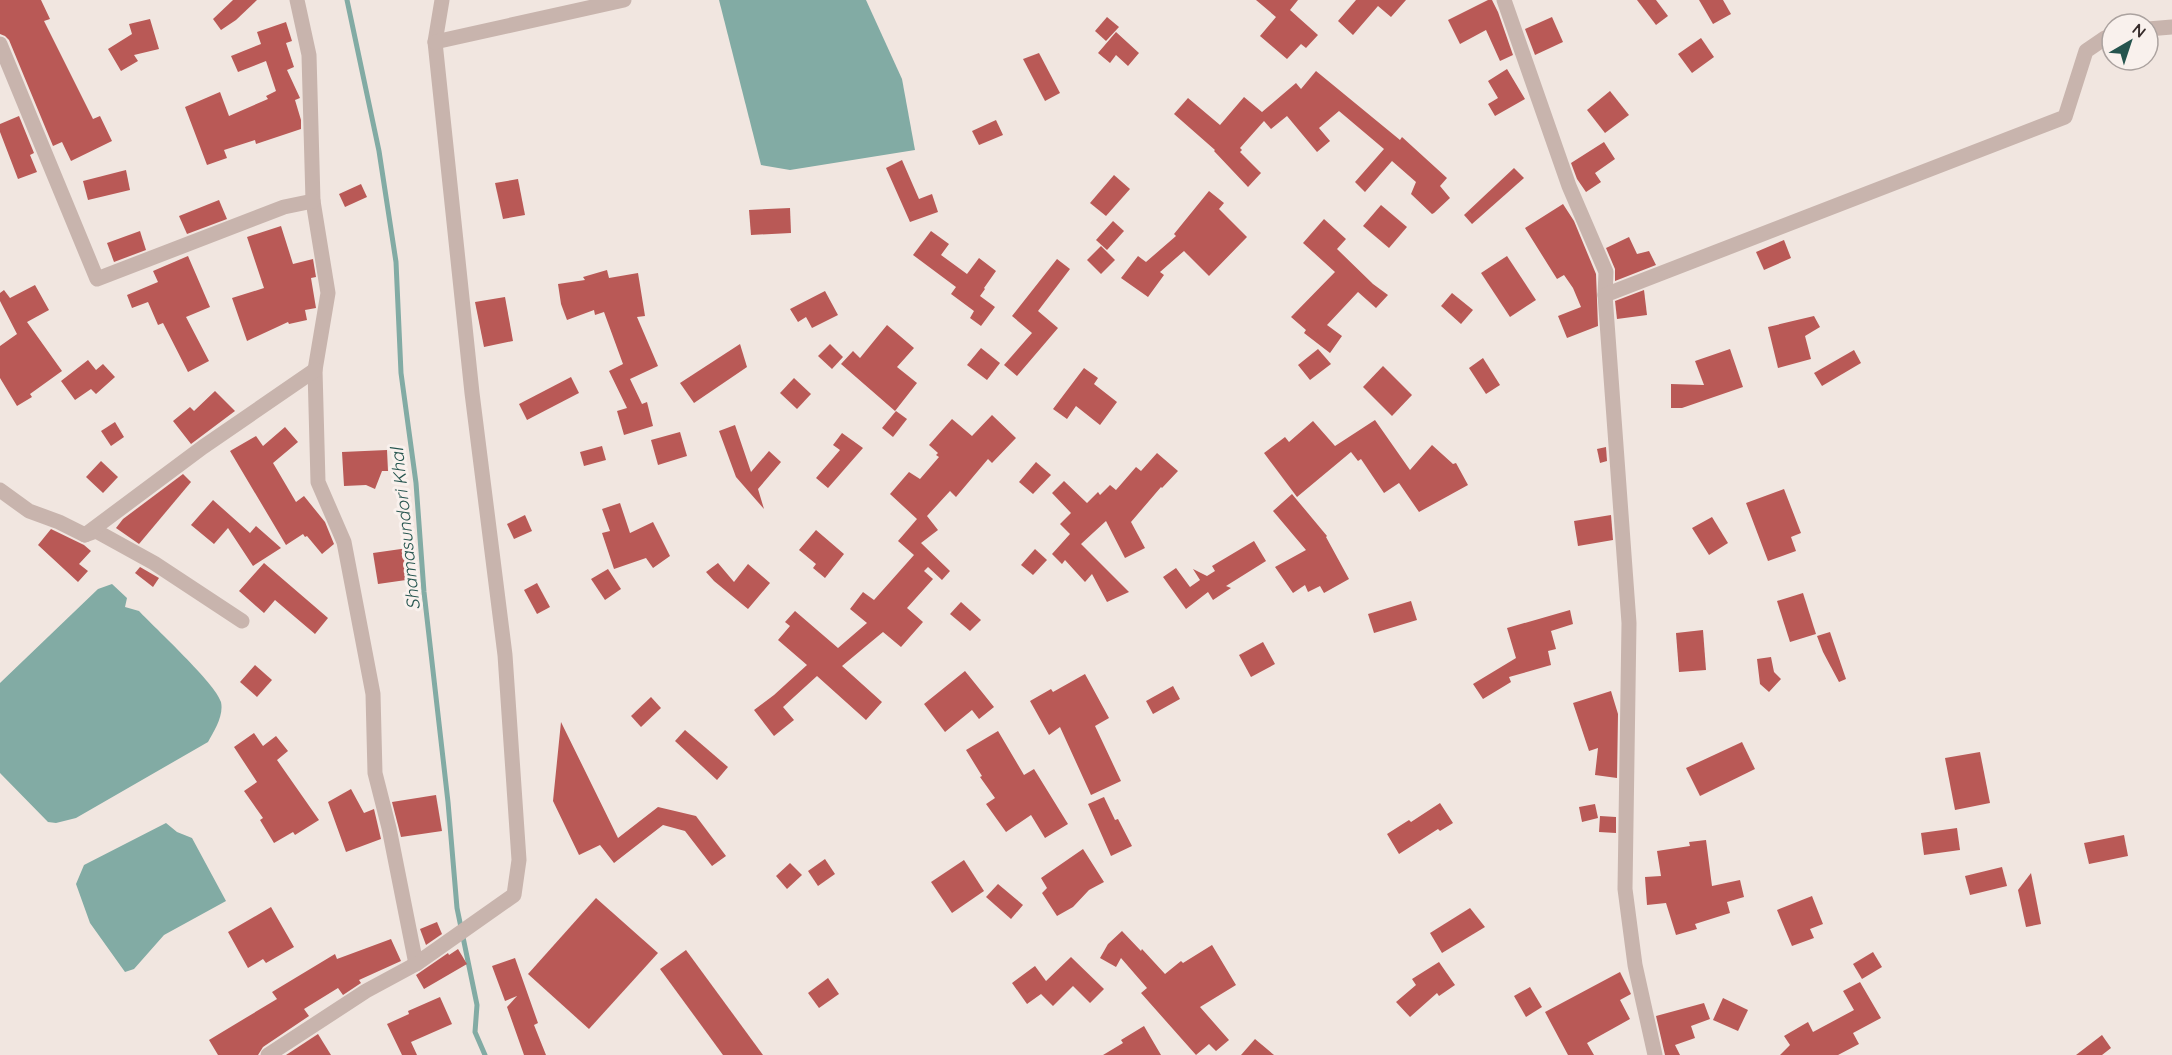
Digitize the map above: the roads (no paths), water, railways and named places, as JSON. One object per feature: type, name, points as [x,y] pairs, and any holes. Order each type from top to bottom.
[{"type":"street","points":[[297,0],[309,55],[313,201],[328,293],[315,370],[318,482],[344,542],[373,694],[375,773],[389,828],[416,964]]},
{"type":"street","points":[[268,1055],[366,991],[416,964],[514,896],[519,860],[505,655],[471,381],[435,42],[442,0]]},
{"type":"street","points":[[435,42],[624,0]]},
{"type":"street","points":[[1504,0],[1569,186],[1606,272],[1605,295],[1629,623],[1625,889],[1635,965],[1655,1055]]},
{"type":"street","points":[[1605,295],[2065,117],[2086,51],[2100,41]]},
{"type":"street","points":[[0,44],[97,279],[284,207],[313,201]]},
{"type":"street","points":[[85,535],[203,447],[315,370]]},
{"type":"street","points":[[0,490],[29,511],[85,535],[96,531],[154,563],[242,621]]},
{"type":"water","points":[[719,0],[866,0],[902,79],[915,150],[790,170],[761,165]]},
{"type":"water","points":[[112,584],[127,598],[125,607],[139,611],[184,656],[217,694],[222,707],[220,718],[208,742],[76,818],[56,823],[48,822],[0,773],[0,683],[98,589]]},
{"type":"water","points":[[166,823],[177,832],[192,838],[226,901],[164,935],[134,969],[125,972],[90,923],[76,884],[84,865]]},
{"type":"waterway","name":"Shamasundori Khal","points":[[347,0],[379,151],[396,262],[401,373],[416,483],[424,592],[448,802],[457,908],[477,1005],[475,1032],[485,1055]]}]
